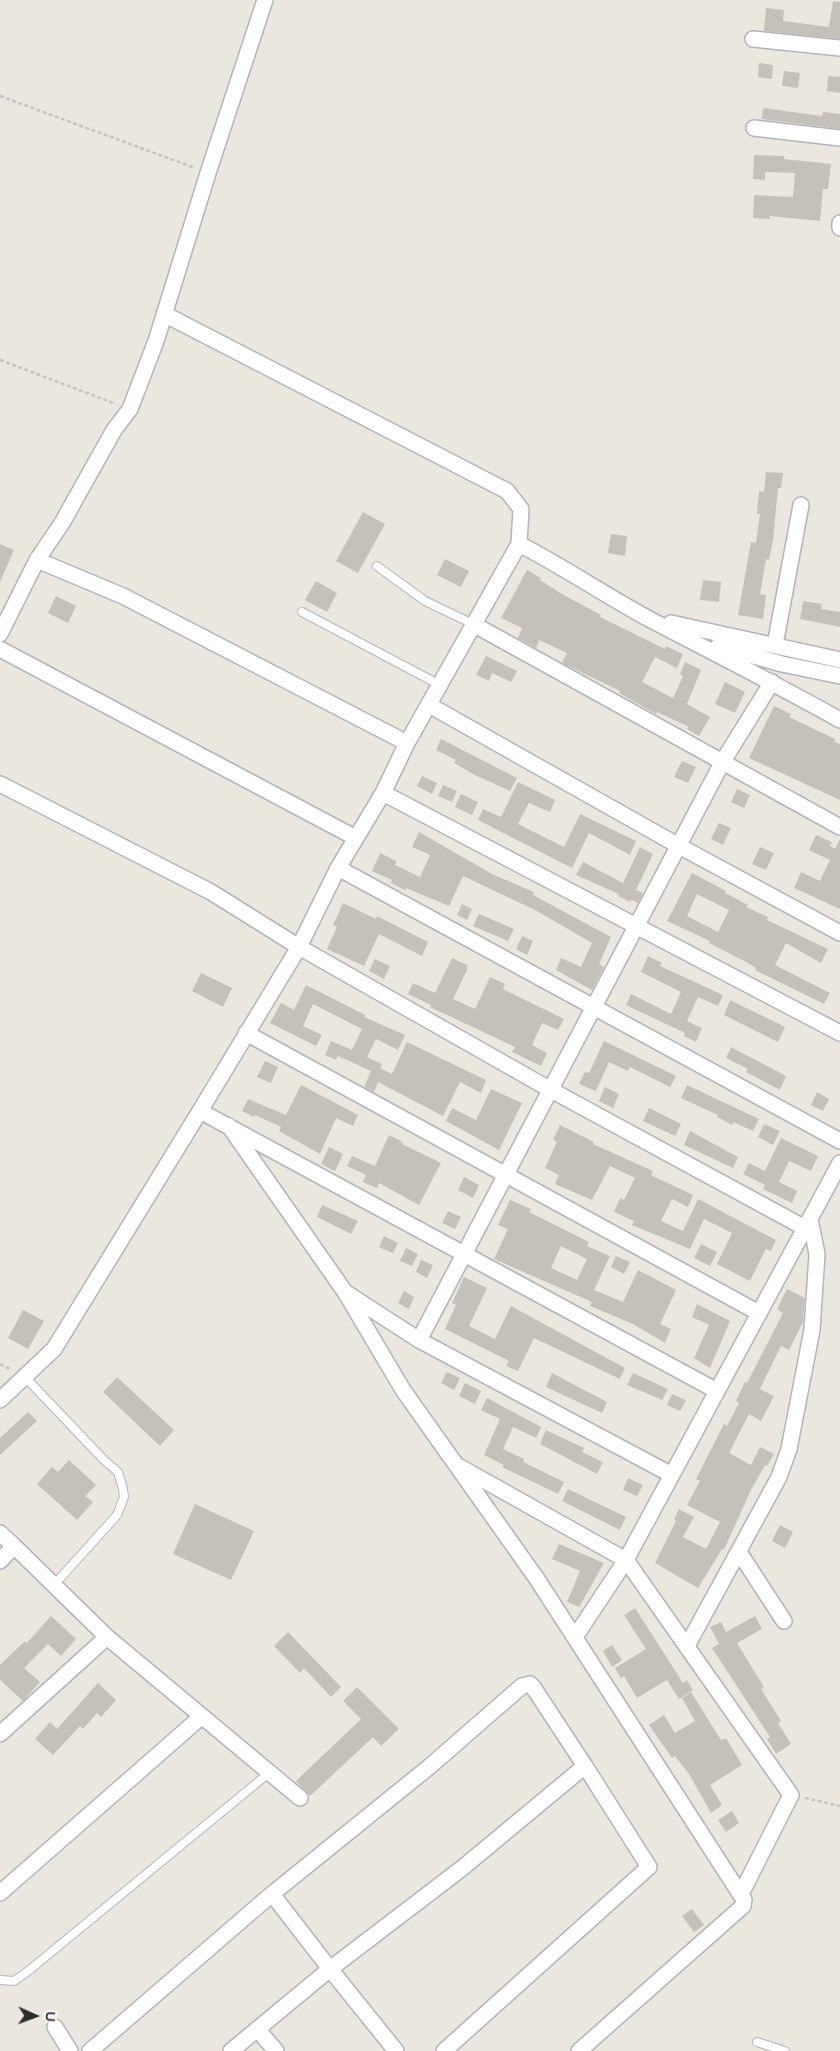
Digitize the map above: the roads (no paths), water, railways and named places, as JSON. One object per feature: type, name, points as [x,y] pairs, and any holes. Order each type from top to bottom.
[{"type":"street","points":[[0,634],[6,610],[62,523],[114,430],[130,409],[164,314],[265,0]]},
{"type":"street","points":[[753,39],[840,48]]},
{"type":"street","points":[[754,128],[840,138]]},
{"type":"street","points":[[840,223],[840,228]]},
{"type":"street","points":[[0,1400],[54,1349],[200,1111],[299,947],[338,868],[383,793],[407,744],[519,544],[521,509],[507,491],[164,314]]},
{"type":"street","points":[[774,645],[801,505]]},
{"type":"street","points":[[519,544],[558,564],[650,619],[772,682],[840,720]]},
{"type":"street","points":[[37,560],[123,596],[407,744]]},
{"type":"street","points":[[650,619],[840,660]]},
{"type":"street","points":[[473,624],[840,827]]},
{"type":"street","points":[[689,638],[782,664],[840,676]]},
{"type":"street","points":[[0,649],[356,838]]},
{"type":"street","points":[[419,1340],[723,761],[772,682]]},
{"type":"street","points":[[430,705],[679,846],[840,932]]},
{"type":"street","points":[[0,784],[211,892],[299,947],[551,1090],[808,1223],[817,1254],[812,1330],[789,1449],[779,1477],[687,1646]]},
{"type":"street","points":[[383,793],[636,928],[840,1033]]},
{"type":"street","points":[[338,868],[840,1141]]},
{"type":"street","points":[[246,1033],[759,1313]]},
{"type":"street","points":[[200,1111],[717,1391]]},
{"type":"street","points":[[229,1126],[345,1292],[403,1390],[537,1579],[744,1900],[743,1906],[579,2051]]},
{"type":"street","points":[[575,1637],[626,1560],[840,1163]]},
{"type":"street","points":[[345,1292],[419,1340],[672,1475]]},
{"type":"street","points":[[457,1466],[626,1560],[791,1795],[741,1894]]},
{"type":"street","points":[[0,1533],[107,1637],[300,1798]]},
{"type":"street","points":[[0,1561],[14,1546]]},
{"type":"street","points":[[738,1552],[784,1621]]},
{"type":"street","points":[[0,1734],[107,1637]]},
{"type":"street","points":[[90,2051],[272,1894],[526,1684],[533,1687],[586,1766],[649,1867],[444,2051]]},
{"type":"street","points":[[0,1893],[201,1717]]},
{"type":"street","points":[[231,2051],[330,1969],[461,1869],[586,1766]]},
{"type":"street","points":[[272,1894],[396,2051]]},
{"type":"street","points":[[55,2027],[70,2051]]},
{"type":"street","points":[[257,2029],[276,2051]]},
{"type":"lane","points":[[377,566],[425,601],[473,624]]},
{"type":"lane","points":[[302,612],[440,685]]},
{"type":"lane","points":[[24,1376],[104,1460],[118,1472],[123,1489],[124,1497],[117,1515],[54,1585]]},
{"type":"lane","points":[[0,1980],[14,1981],[27,1972],[269,1773]]},
{"type":"lane","points":[[757,2042],[785,2051]]}]
